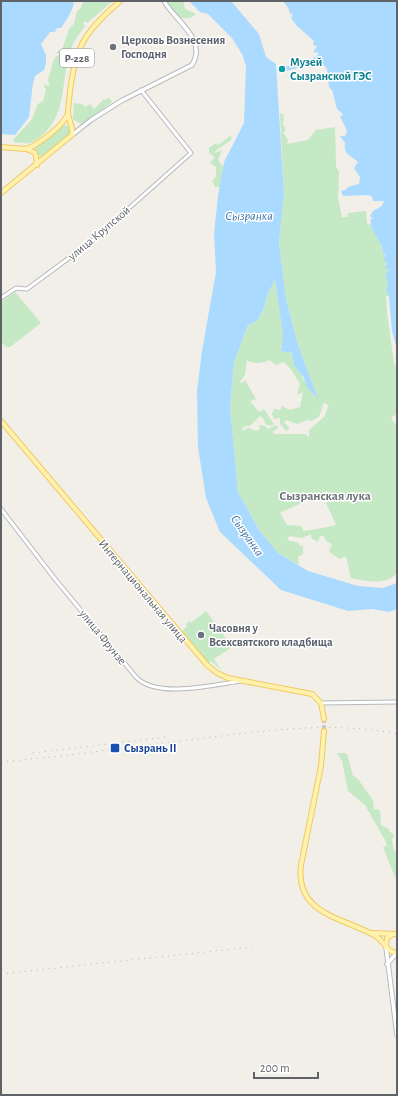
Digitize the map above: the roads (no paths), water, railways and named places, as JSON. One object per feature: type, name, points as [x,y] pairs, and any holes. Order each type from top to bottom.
[{"type":"main road","name":"Р-228","points":[[60,125],[65,120],[68,113],[74,74],[82,44],[95,26],[120,1]]},
{"type":"main road","points":[[1,193],[72,135],[121,101],[189,68],[195,59],[196,50],[188,30],[164,1]]},
{"type":"main road","points":[[68,113],[72,135]]},
{"type":"main road","points":[[26,149],[36,145],[60,125],[82,128]]},
{"type":"main road","points":[[36,145],[36,165]]},
{"type":"main road","points":[[1,147],[26,149],[35,154],[46,157]]},
{"type":"main road","name":"Интернациональная улица","points":[[1,422],[207,665],[217,673],[228,678],[305,692],[312,694],[321,703]]},
{"type":"main road","points":[[321,703],[324,719]]},
{"type":"main road","points":[[324,731],[321,766],[301,865],[301,883],[308,899],[320,911],[371,934],[382,940],[390,951],[397,953],[387,964]]},
{"type":"main road","points":[[371,934],[396,934]]},
{"type":"main road","points":[[396,934],[387,938],[386,947],[397,1035]]},
{"type":"street","name":"улица Крупской","points":[[1,298],[16,288],[27,289],[92,241],[191,153],[141,90]]},
{"type":"street","name":"улица Фрунзе","points":[[1,509],[54,578],[139,681],[156,688],[180,689],[244,681]]},
{"type":"street","points":[[227,683],[228,678]]},
{"type":"street","points":[[321,703],[397,702]]},
{"type":"water","points":[[1,1],[74,1],[71,12],[61,28],[57,28],[55,32],[50,32],[41,44],[46,55],[44,70],[35,76],[29,117],[15,135],[1,134]]},
{"type":"water","name":"Сызранка","points":[[189,1],[231,1],[259,34],[266,57],[276,64],[284,194],[279,243],[286,299],[298,345],[318,399],[307,387],[304,378],[294,365],[292,353],[281,351],[283,335],[275,280],[268,293],[263,311],[257,321],[248,325],[234,362],[230,407],[238,492],[259,530],[278,553],[308,571],[358,586],[383,588],[397,583],[397,609],[389,612],[372,609],[348,611],[281,590],[220,532],[206,498],[198,447],[197,391],[202,351],[216,272],[214,234],[218,196],[224,162],[244,123],[246,66],[242,54],[232,38],[208,14],[200,12]]},
{"type":"water","points":[[283,1],[397,1],[397,349],[392,331],[389,296],[386,290],[388,283],[385,275],[388,274],[386,272],[388,271],[385,268],[387,264],[384,259],[385,255],[382,247],[370,225],[370,220],[373,218],[370,216],[373,211],[382,206],[384,201],[373,201],[372,196],[371,197],[369,195],[343,196],[341,191],[359,184],[360,177],[354,168],[358,162],[346,152],[345,143],[340,136],[345,136],[347,131],[340,116],[343,116],[342,113],[337,109],[332,90],[329,87],[327,69],[318,58],[297,68],[286,71],[284,66],[293,66],[317,56],[319,53],[313,52],[317,46],[313,45],[314,41],[296,25],[291,18],[293,15],[289,12],[289,9]]},
{"type":"tunnel","points":[[324,719],[324,731]]},
{"type":"railway","points":[[1,762],[292,729],[345,728],[397,734]]},
{"type":"railway","points":[[33,753],[166,737]]},
{"type":"railway","points":[[1,974],[252,947]]},
{"type":"place","name":"Церковь Вознесения Господня","points":[[113,47]]},
{"type":"place","name":"Музей Сызранской ГЭС","points":[[282,69]]},
{"type":"place","name":"Часовня у Всехсвятского кладбища","points":[[201,635]]},
{"type":"place","name":"Сызрань II","points":[[115,748]]},
{"type":"district","name":"Сызранская лука","points":[[325,495]]}]
